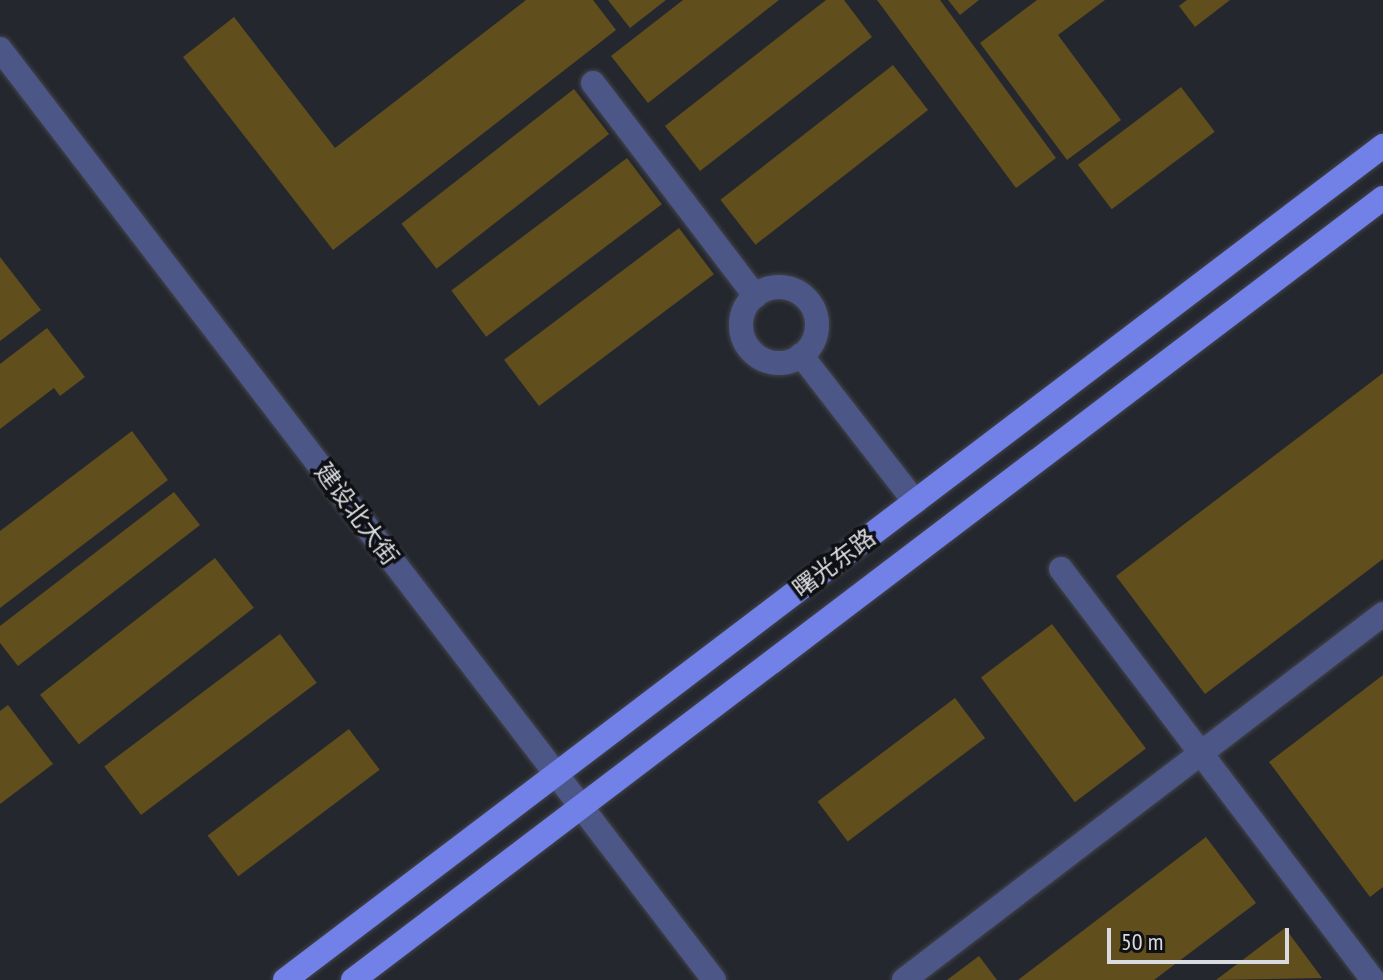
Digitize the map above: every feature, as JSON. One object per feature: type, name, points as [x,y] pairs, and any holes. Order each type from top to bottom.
[{"type":"main road","name":"曙光东路","points":[[285,980],[1383,146]]},
{"type":"main road","name":"曙光东路","points":[[353,980],[1383,198]]},
{"type":"street","name":"建设北大街","points":[[0,49],[714,980]]},
{"type":"street","points":[[593,83],[755,296]]},
{"type":"street","points":[[783,288],[805,298],[816,330],[801,355],[774,363],[746,345],[741,324],[755,296],[783,288]]},
{"type":"street","points":[[801,355],[915,502]]},
{"type":"street","points":[[1061,569],[1373,980]]},
{"type":"street","points":[[904,980],[1383,614]]},
{"type":"building","points":[[526,0],[593,0],[616,30],[333,250],[183,57],[234,17],[335,148]]},
{"type":"building","points":[[608,0],[666,0],[630,28]]},
{"type":"building","points":[[683,0],[779,0],[648,103],[611,56]]},
{"type":"building","points":[[826,0],[844,0],[872,37],[700,171],[665,126]]},
{"type":"building","points":[[877,0],[940,0],[1056,158],[1016,188]]},
{"type":"building","points":[[948,0],[979,0],[960,15]]},
{"type":"building","points":[[1037,0],[1105,0],[1058,35],[1121,120],[1067,160],[980,43]]},
{"type":"building","points":[[1187,0],[1230,0],[1195,27],[1179,6]]},
{"type":"building","points":[[893,65],[928,110],[756,245],[720,200]]},
{"type":"building","points":[[1181,87],[1215,132],[1112,209],[1078,165]]},
{"type":"building","points":[[574,89],[609,134],[437,269],[401,224]]},
{"type":"building","points":[[627,158],[662,204],[486,337],[451,290]]},
{"type":"building","points":[[679,228],[714,274],[539,406],[504,360]]},
{"type":"building","points":[[0,257],[41,310],[0,341]]},
{"type":"building","points":[[47,328],[85,377],[60,396],[54,388],[0,429],[0,364]]},
{"type":"building","points":[[1383,373],[1383,559],[1205,694],[1116,576]]},
{"type":"building","points":[[132,431],[168,480],[0,608],[0,531]]},
{"type":"building","points":[[174,492],[200,525],[18,666],[0,643],[0,626]]},
{"type":"building","points":[[215,558],[254,608],[79,744],[40,695]]},
{"type":"building","points":[[1052,624],[1146,749],[1075,802],[981,678]]},
{"type":"building","points":[[280,634],[317,683],[141,815],[104,766]]},
{"type":"building","points":[[1383,675],[1383,887],[1370,897],[1269,762]]},
{"type":"building","points":[[955,698],[985,738],[848,841],[818,802]]},
{"type":"building","points":[[8,705],[53,764],[0,804],[0,711]]},
{"type":"building","points":[[349,729],[380,770],[238,876],[208,836]]},
{"type":"building","points":[[1206,837],[1256,903],[1154,980],[1018,980]]},
{"type":"building","points":[[1285,928],[1322,978],[1216,980]]},
{"type":"building","points":[[979,956],[997,980],[947,980]]}]
